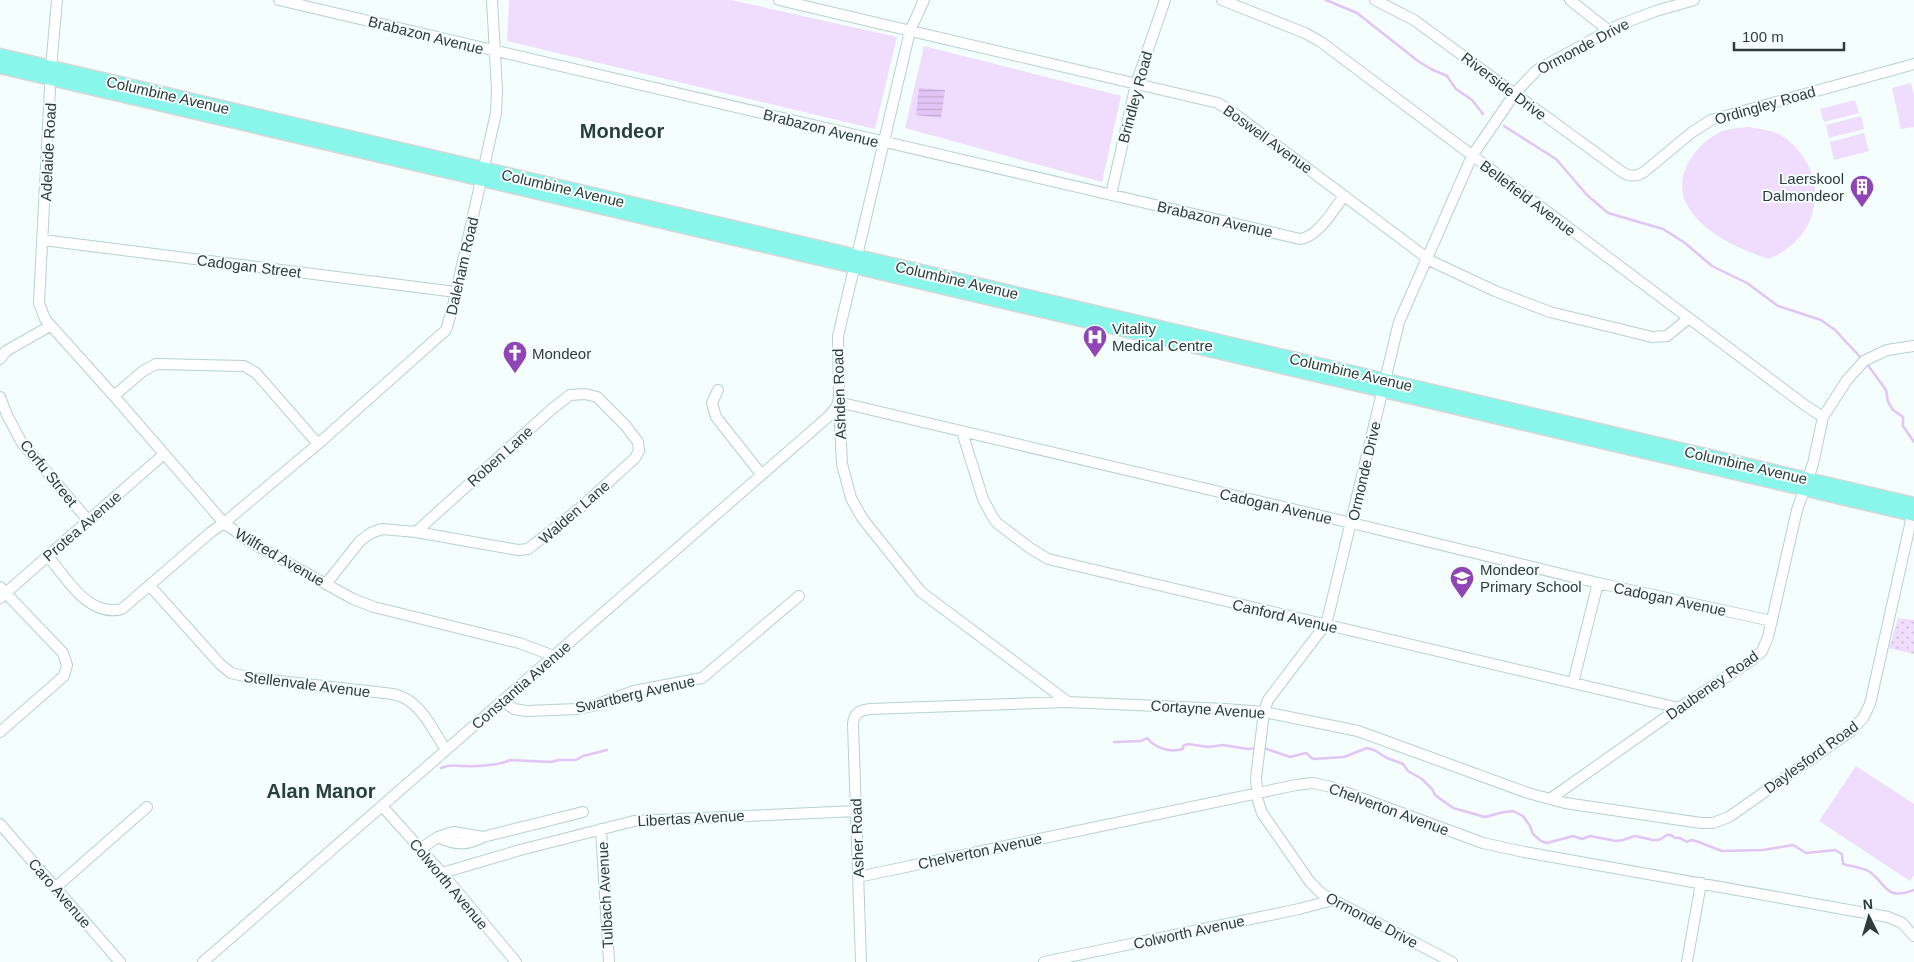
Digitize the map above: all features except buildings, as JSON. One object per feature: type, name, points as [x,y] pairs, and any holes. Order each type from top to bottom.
[{"type":"main road","name":"Columbine Avenue","points":[[0,55],[51,73],[1913,510]]},
{"type":"main road","name":"Columbine Avenue","points":[[0,68],[51,73]]},
{"type":"street","name":"Adelaide Road","points":[[39,303],[51,73],[57,0]]},
{"type":"street","name":"Brabazon Avenue","points":[[280,0],[1300,239],[1306,238],[1316,231],[1344,196]]},
{"type":"street","name":"Daleham Road","points":[[48,556],[80,594],[93,605],[115,611],[122,608],[318,444],[443,333],[448,325],[456,292],[496,113],[492,0]]},
{"type":"street","name":"Boswell Avenue","points":[[779,0],[1210,101],[1225,107],[1426,258],[1444,268],[1536,307],[1652,337],[1666,336],[1689,318]]},
{"type":"street","name":"Ashden Road","points":[[924,0],[910,31],[838,336],[838,404],[842,464],[851,498],[862,518],[921,592],[1068,702]]},
{"type":"street","name":"Brindley Road","points":[[1111,195],[1136,84],[1165,0]]},
{"type":"street","name":"Bellefield Avenue","points":[[1222,0],[1313,37],[1823,417]]},
{"type":"street","name":"Riverside Drive","points":[[1375,0],[1414,20],[1626,175],[1631,176]]},
{"type":"street","points":[[1570,0],[1608,30]]},
{"type":"street","name":"Ormonde Drive","points":[[1452,962],[1317,891],[1306,877],[1262,813],[1257,794],[1259,749],[1264,712],[1268,700],[1277,686],[1325,625],[1334,601],[1400,322],[1426,258],[1472,156],[1515,93],[1537,70],[1608,30],[1644,15],[1694,0]]},
{"type":"street","name":"Ordingley Road","points":[[1631,176],[1644,172],[1691,133],[1711,120],[1914,64]]},
{"type":"street","name":"Cadogan Street","points":[[43,240],[456,292]]},
{"type":"street","name":"Wilfred Avenue","points":[[39,303],[41,314],[50,326],[114,396],[224,523],[242,538],[353,599],[374,607],[519,643],[554,656]]},
{"type":"street","points":[[0,359],[6,351],[50,326]]},
{"type":"street","name":"Daubeney Road","points":[[1550,799],[1758,655],[1765,645],[1772,621],[1797,510],[1806,484],[1823,417],[1847,380],[1864,361],[1887,350],[1914,346]]},
{"type":"street","points":[[114,396],[148,368],[156,364],[244,366],[256,373],[318,444]]},
{"type":"street","points":[[718,390],[712,403],[716,417],[761,474]]},
{"type":"street","name":"Roben Lane","points":[[416,532],[565,398],[578,394],[589,394]]},
{"type":"street","name":"Walden Lane","points":[[326,584],[350,553],[371,533],[382,529],[391,528],[518,550],[528,550],[536,545],[638,453],[638,442],[625,425],[600,399],[589,394]]},
{"type":"street","name":"Corfu Street","points":[[0,397],[22,443],[88,520]]},
{"type":"street","name":"Cadogan Avenue","points":[[838,404],[1351,523],[1598,583],[1772,621]]},
{"type":"street","name":"Constantia Avenue","points":[[203,962],[829,416],[838,404]]},
{"type":"street","name":"Canford Avenue","points":[[962,432],[988,510],[997,523],[1043,557],[1058,563],[1679,708]]},
{"type":"street","name":"Protea Avenue","points":[[2,593],[48,556],[164,454]]},
{"type":"street","name":"Daylesford Road","points":[[1550,799],[1643,816],[1713,823],[1729,817],[1851,731],[1863,718],[1870,704],[1913,510]]},
{"type":"street","points":[[1573,683],[1598,583]]},
{"type":"street","name":"Stellenvale Avenue","points":[[150,586],[220,664],[231,673],[253,678],[398,695],[407,698],[416,706],[446,750]]},
{"type":"street","points":[[0,732],[64,676],[67,665],[63,654],[2,593]]},
{"type":"street","name":"Swartberg Avenue","points":[[503,701],[514,708],[526,711],[578,708],[592,706],[634,691],[702,678],[799,596]]},
{"type":"street","name":"Cortayne Avenue","points":[[855,715],[860,711],[870,709],[1068,702],[1216,708],[1264,712],[1358,731],[1457,768],[1550,799]]},
{"type":"street","name":"Asher Road","points":[[855,715],[853,724],[861,962]]},
{"type":"street","name":"Chelverton Avenue","points":[[858,877],[1296,785],[1319,784],[1483,842],[1524,852],[1888,917],[1902,923],[1914,936]]},
{"type":"street","name":"Colworth Avenue","points":[[382,806],[442,873],[516,962]]},
{"type":"street","points":[[56,887],[147,807]]},
{"type":"street","name":"Libertas Avenue","points":[[442,873],[600,829],[646,819],[856,811]]},
{"type":"street","points":[[420,849],[438,837],[457,844],[473,842],[483,837],[583,812]]},
{"type":"street","name":"Caro Avenue","points":[[0,824],[120,962]]},
{"type":"street","name":"Tulbach Avenue","points":[[600,829],[609,962]]},
{"type":"street","points":[[1687,962],[1701,883]]},
{"type":"street","name":"Colworth Avenue","points":[[1044,962],[1280,913],[1333,900]]},
{"type":"shaded area","points":[[509,0],[731,0],[897,37],[875,129],[507,41]]},
{"type":"shaded area","points":[[924,46],[1121,96],[1102,182],[905,128]]},
{"type":"shaded area","points":[[1911,83],[1914,96],[1914,127],[1901,129],[1892,88]]},
{"type":"shaded area","points":[[919,88],[945,90],[941,118],[916,115]]},
{"type":"shaded area","points":[[1855,100],[1859,113],[1824,122],[1820,109]]},
{"type":"shaded area","points":[[1861,116],[1864,129],[1829,138],[1826,125]]},
{"type":"shaded area","points":[[1749,127],[1778,134],[1798,150],[1809,166],[1814,184],[1815,202],[1810,220],[1801,236],[1787,249],[1768,259],[1735,246],[1705,226],[1689,208],[1684,197],[1682,185],[1684,173],[1689,162],[1705,142],[1726,130]]},
{"type":"shaded area","points":[[1864,133],[1869,151],[1834,160],[1830,142]]},
{"type":"shaded area","points":[[1898,618],[1914,620],[1914,654],[1889,648]]},
{"type":"shaded area","points":[[1856,766],[1914,804],[1914,875],[1910,881],[1819,821]]},
{"type":"waterway","points":[[1326,0],[1357,13],[1418,61],[1447,76],[1456,89],[1472,100],[1483,114]]},
{"type":"waterway","points":[[1504,126],[1556,159],[1587,195],[1608,213],[1663,229],[1685,243],[1712,266],[1747,283],[1778,306],[1821,320],[1835,330],[1863,360]]},
{"type":"waterway","points":[[1867,364],[1886,390],[1888,402],[1893,410],[1903,417],[1903,426],[1914,442]]},
{"type":"waterway","points":[[1114,742],[1141,741],[1147,738],[1158,747],[1168,750],[1183,749],[1183,746],[1188,744],[1208,747],[1223,745],[1248,749],[1256,748]]},
{"type":"waterway","points":[[1264,748],[1290,757],[1306,753],[1313,759],[1344,757],[1367,748],[1374,750],[1387,758],[1403,764],[1408,771],[1422,779],[1435,795],[1453,808],[1485,817],[1513,811],[1523,816],[1533,834],[1541,841],[1547,843],[1573,836],[1582,839],[1590,836],[1616,841],[1635,836],[1659,840],[1667,835],[1671,835],[1687,842],[1691,840],[1696,841],[1722,851],[1763,850],[1793,845],[1806,853],[1835,850],[1842,854],[1843,864],[1867,870],[1892,893],[1898,894],[1914,890]]},
{"type":"waterway","points":[[441,768],[488,765],[510,760],[551,762],[576,760],[583,756],[607,750]]},
{"type":"place","name":"Laerskool Dalmondeor","points":[[1862,208]]},
{"type":"place","name":"Vitality Medical Centre","points":[[1095,358]]},
{"type":"place","name":"Mondeor","points":[[515,374]]},
{"type":"place","name":"Mondeor Primary School","points":[[1462,599]]},
{"type":"district","name":"Mondeor","points":[[622,131]]},
{"type":"district","name":"Alan Manor","points":[[321,791]]}]
